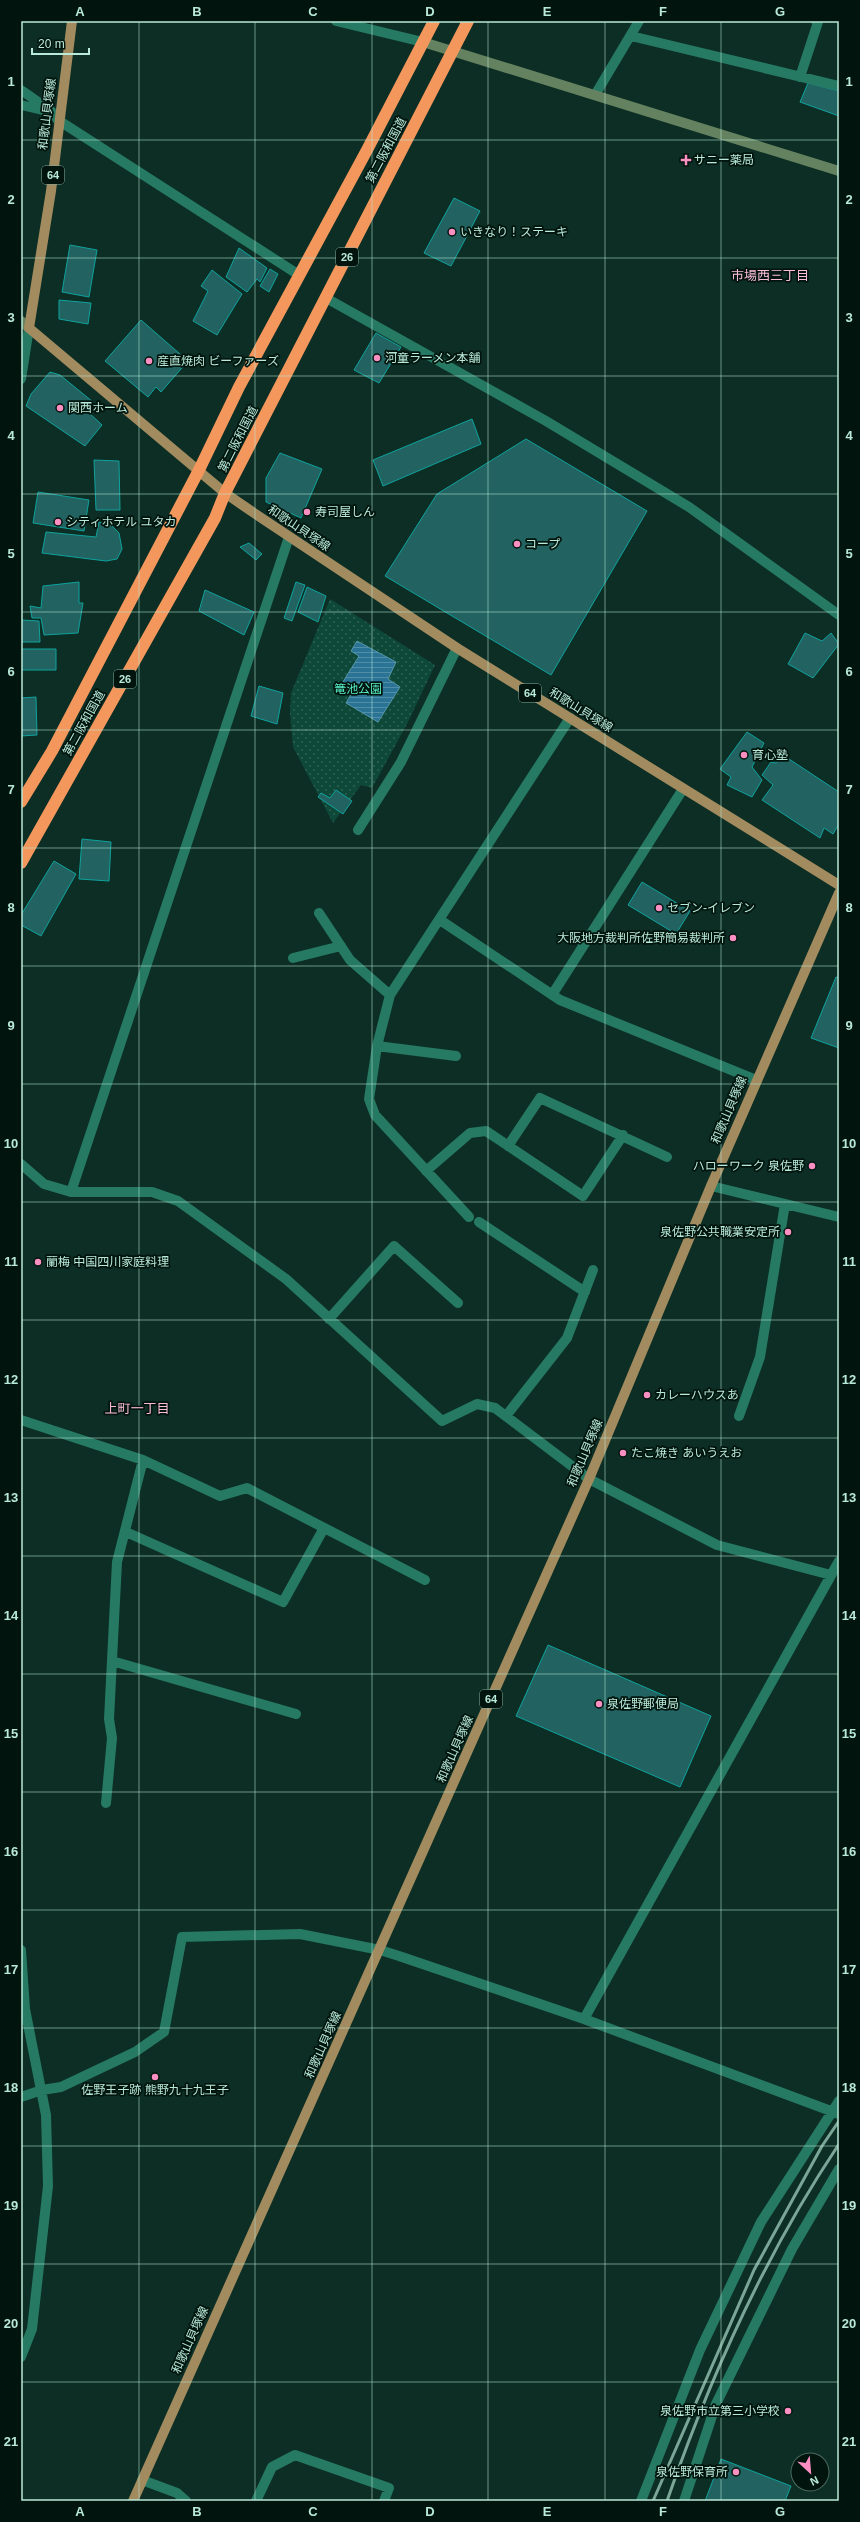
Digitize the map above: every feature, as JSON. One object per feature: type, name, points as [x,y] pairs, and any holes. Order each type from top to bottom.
[{"type":"highway","name":"第二阪和国道","points":[[21,802],[52,751],[199,470],[238,387],[434,21]]},
{"type":"highway","name":"第二阪和国道","points":[[21,863],[209,529],[226,493],[468,21]]},
{"type":"main road","name":"和歌山貝塚線","points":[[72,21],[58,120],[51,191],[25,325],[226,493],[289,537],[456,648],[839,885]]},
{"type":"main road","name":"和歌山貝塚線","points":[[133,2501],[589,1479],[756,1080],[839,893]]},
{"type":"street","points":[[336,21],[424,42],[839,171]]},
{"type":"street","points":[[595,95],[639,21]]},
{"type":"street","points":[[800,77],[818,22],[816,21]]},
{"type":"street","points":[[631,36],[839,86]]},
{"type":"street","points":[[21,90],[51,111],[58,120],[299,275]]},
{"type":"street","points":[[21,105],[51,111]]},
{"type":"street","points":[[326,298],[546,421],[689,507],[839,615]]},
{"type":"street","points":[[21,379],[25,325]]},
{"type":"street","points":[[71,1192],[289,537]]},
{"type":"street","points":[[358,830],[401,762],[456,648]]},
{"type":"street","points":[[469,1217],[375,1115],[369,1099],[377,1046],[390,995],[570,718]]},
{"type":"street","points":[[552,995],[683,789]]},
{"type":"street","points":[[319,913],[350,960],[390,995]]},
{"type":"street","points":[[440,920],[552,995],[756,1080]]},
{"type":"street","points":[[293,958],[341,946]]},
{"type":"street","points":[[377,1046],[456,1056]]},
{"type":"street","points":[[508,1146],[540,1098],[623,1135],[667,1157]]},
{"type":"street","points":[[426,1171],[470,1133],[486,1131],[583,1196],[623,1135]]},
{"type":"street","points":[[21,1164],[44,1184],[71,1192],[152,1192],[178,1201],[286,1279],[442,1421],[478,1404],[495,1408],[589,1479],[717,1546],[831,1575]]},
{"type":"street","points":[[711,1186],[839,1217]]},
{"type":"street","points":[[739,1416],[760,1357],[786,1204]]},
{"type":"street","points":[[479,1222],[585,1292]]},
{"type":"street","points":[[329,1319],[394,1246],[458,1303]]},
{"type":"street","points":[[506,1416],[567,1338],[593,1270]]},
{"type":"street","points":[[21,1420],[144,1460],[220,1496],[247,1488],[425,1580]]},
{"type":"street","points":[[106,1804],[112,1738],[109,1719],[117,1562],[144,1460]]},
{"type":"street","points":[[126,1532],[283,1602],[324,1528]]},
{"type":"street","points":[[584,2019],[839,1561]]},
{"type":"street","points":[[112,1661],[296,1714]]},
{"type":"street","points":[[21,2097],[42,2090],[61,2087],[128,2055],[164,2032],[182,1937],[300,1934],[380,1950],[584,2019],[835,2113]]},
{"type":"street","points":[[21,1950],[25,2009],[36,2075],[42,2090],[46,2115],[48,2186],[32,2329],[21,2357]]},
{"type":"street","points":[[641,2501],[700,2350],[761,2222],[835,2113],[839,2101]]},
{"type":"street","points":[[684,2501],[716,2404],[792,2249],[839,2169]]},
{"type":"street","points":[[256,2501],[272,2466],[295,2455],[389,2488],[384,2501]]},
{"type":"street","points":[[142,2480],[177,2492],[186,2501]]},
{"type":"green space","name":"篭池公園","points":[[330,599],[435,665],[407,724],[372,788],[361,785],[333,823],[293,747],[290,713],[291,693]]},
{"type":"water","points":[[357,641],[396,662],[388,679],[400,687],[378,722],[346,703],[353,691],[341,685],[359,656],[351,651]]},
{"type":"building","points":[[808,83],[839,91],[839,116],[800,102]]},
{"type":"building","name":"いきなり！ステーキ","points":[[454,198],[480,211],[451,266],[424,253]]},
{"type":"building","points":[[70,245],[97,250],[89,297],[62,292]]},
{"type":"building","points":[[239,248],[267,268],[260,282],[257,279],[247,292],[226,277]]},
{"type":"building","points":[[270,269],[278,274],[269,292],[260,286]]},
{"type":"building","points":[[212,270],[242,294],[217,335],[193,321],[208,291],[201,286]]},
{"type":"building","points":[[59,300],[91,303],[88,324],[59,319]]},
{"type":"building","points":[[141,320],[188,361],[161,392],[156,387],[148,397],[105,361]]},
{"type":"building","name":"河童ラーメン本舗","points":[[376,333],[401,347],[379,383],[354,370]]},
{"type":"building","name":"関西ホーム","points":[[50,372],[60,375],[93,402],[87,411],[102,425],[85,446],[26,406],[31,394]]},
{"type":"building","points":[[472,419],[481,444],[383,486],[373,460]]},
{"type":"building","name":"コープ","points":[[526,439],[647,511],[551,675],[385,576],[437,494]]},
{"type":"building","points":[[280,453],[322,469],[301,518],[266,502],[266,478]]},
{"type":"building","points":[[94,460],[119,461],[120,510],[96,510]]},
{"type":"building","points":[[38,492],[89,500],[84,531],[33,523]]},
{"type":"building","points":[[99,522],[112,526],[119,533],[122,549],[117,559],[106,561],[42,553],[46,532],[96,537]]},
{"type":"building","points":[[249,543],[262,554],[256,560],[240,547]]},
{"type":"building","points":[[79,582],[79,603],[83,603],[78,633],[44,635],[41,618],[32,618],[30,606],[41,608],[43,586]]},
{"type":"building","points":[[296,582],[305,585],[292,621],[284,618]]},
{"type":"building","points":[[307,587],[326,596],[318,622],[298,612]]},
{"type":"building","points":[[205,590],[254,612],[244,635],[199,611]]},
{"type":"building","points":[[21,620],[39,621],[40,642],[21,642]]},
{"type":"building","points":[[805,633],[822,641],[831,633],[839,644],[813,678],[788,664]]},
{"type":"building","points":[[21,649],[56,649],[56,670],[21,670]]},
{"type":"building","points":[[259,686],[283,693],[277,724],[251,716]]},
{"type":"building","points":[[36,697],[37,735],[21,736],[21,698]]},
{"type":"building","name":"育心塾","points":[[747,732],[764,743],[752,767],[762,780],[752,797],[727,785],[731,777],[720,769]]},
{"type":"building","points":[[783,755],[839,792],[839,824],[833,834],[824,828],[820,838],[762,800],[773,785],[762,775],[771,762],[776,763]]},
{"type":"building","points":[[336,790],[352,801],[343,814],[318,797],[321,793],[330,798]]},
{"type":"building","points":[[82,839],[111,842],[109,881],[79,879]]},
{"type":"building","points":[[54,861],[76,874],[41,936],[21,925],[21,915]]},
{"type":"building","name":"セブン-イレブン","points":[[642,882],[690,911],[676,934],[628,905]]},
{"type":"building","points":[[836,977],[839,978],[839,1048],[811,1038]]},
{"type":"building","points":[[548,1645],[711,1716],[680,1787],[516,1716]]},
{"type":"building","name":"泉佐野保育所","points":[[721,2459],[790,2486],[785,2501],[705,2501]]},
{"type":"railway","points":[[653,2501],[754,2270],[822,2146],[839,2121]]},
{"type":"railway","points":[[667,2501],[702,2408],[742,2317],[787,2228],[839,2144]]},
{"type":"place","name":"サニー薬局","points":[[686,160]]},
{"type":"place","name":"いきなり！ステーキ","points":[[452,232]]},
{"type":"place","name":"河童ラーメン本舗","points":[[377,358]]},
{"type":"place","name":"産直焼肉 ビーファーズ","points":[[149,361]]},
{"type":"place","name":"関西ホーム","points":[[60,408]]},
{"type":"place","name":"寿司屋しん","points":[[307,512]]},
{"type":"place","name":"シティホテル ユタカ","points":[[58,522]]},
{"type":"place","name":"コープ","points":[[517,544]]},
{"type":"place","name":"育心塾","points":[[744,755]]},
{"type":"place","name":"セブン-イレブン","points":[[659,908]]},
{"type":"place","name":"大阪地方裁判所佐野簡易裁判所","points":[[733,938]]},
{"type":"place","name":"ハローワーク 泉佐野","points":[[812,1166]]},
{"type":"place","name":"泉佐野公共職業安定所","points":[[788,1232]]},
{"type":"place","name":"蘭梅 中国四川家庭料理","points":[[38,1262]]},
{"type":"place","name":"カレーハウスあ","points":[[647,1395]]},
{"type":"place","name":"たこ焼き あいうえお","points":[[623,1453]]},
{"type":"place","name":"泉佐野郵便局","points":[[599,1704]]},
{"type":"place","name":"佐野王子跡 熊野九十九王子","points":[[155,2077]]},
{"type":"place","name":"泉佐野市立第三小学校","points":[[788,2411]]},
{"type":"place","name":"泉佐野保育所","points":[[736,2472]]},
{"type":"district","name":"市場西三丁目","points":[[770,275]]},
{"type":"district","name":"上町一丁目","points":[[137,1408]]}]
